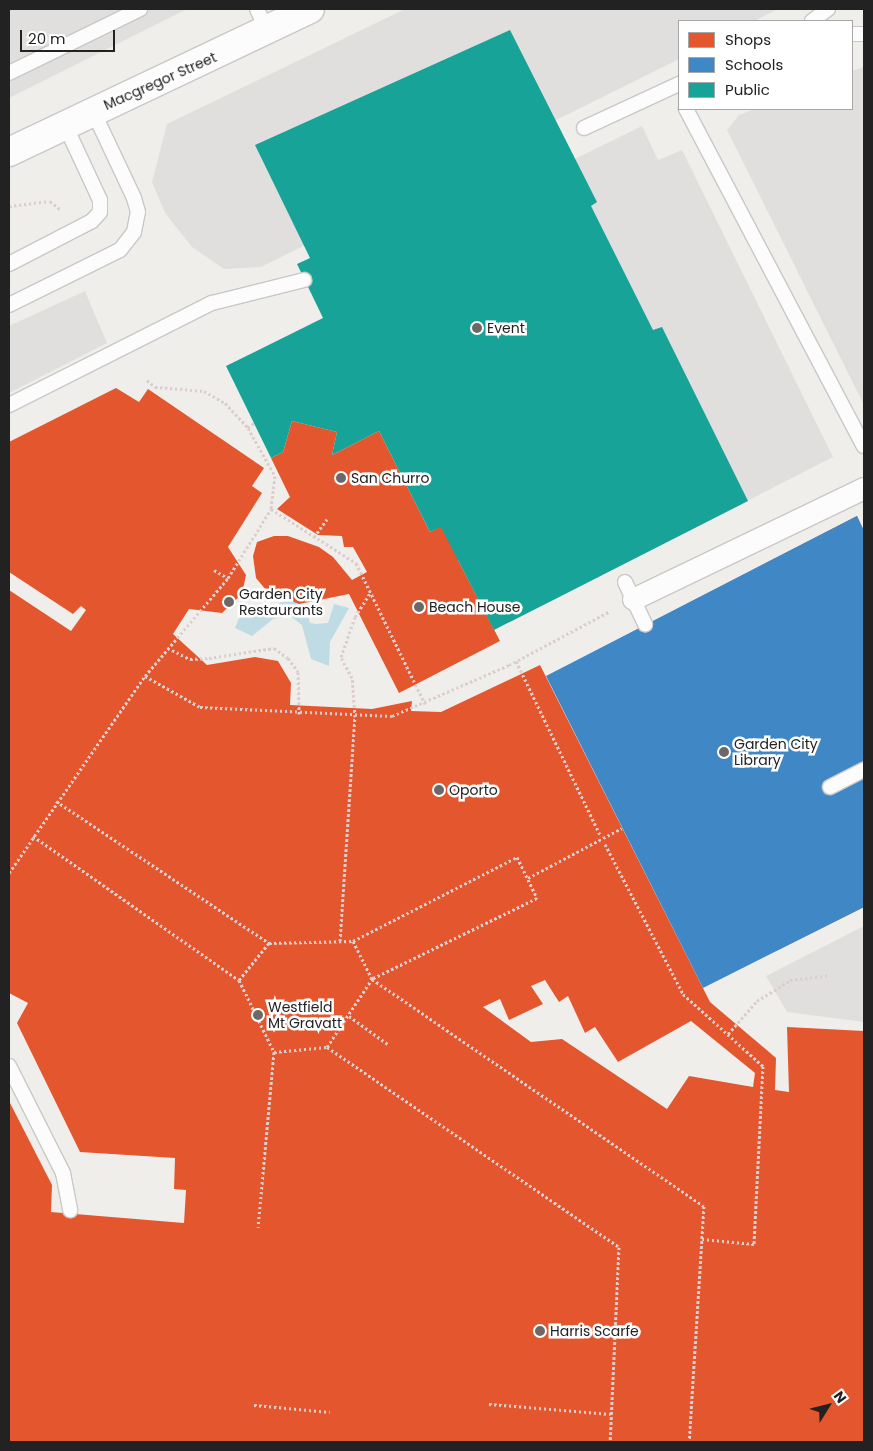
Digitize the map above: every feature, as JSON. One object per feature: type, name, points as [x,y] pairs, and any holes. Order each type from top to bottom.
[{"type":"street","name":"Macgregor Street","points":[[9,152],[93,111],[273,17],[310,9]]},
{"type":"street","points":[[629,590],[864,488]]},
{"type":"lane","points":[[9,74],[140,9]]},
{"type":"lane","points":[[813,20],[828,9]]},
{"type":"lane","points":[[584,128],[678,89]]},
{"type":"lane","points":[[687,110],[864,446]]},
{"type":"lane","points":[[9,305],[120,250],[134,232],[138,212],[134,198],[93,111]]},
{"type":"lane","points":[[9,264],[92,221],[100,212],[100,200],[65,125]]},
{"type":"lane","points":[[9,406],[212,303],[304,280]]},
{"type":"lane","points":[[629,590],[645,624]]},
{"type":"lane","points":[[830,787],[864,770]]},
{"type":"lane","points":[[9,1066],[63,1173],[70,1210]]},
{"type":"path","points":[[9,206],[50,201],[65,213]]},
{"type":"path","points":[[9,873],[56,801],[145,676],[172,650],[228,578],[271,509],[275,476],[248,428],[225,403],[204,391],[155,387],[147,380]]},
{"type":"path","points":[[248,428],[254,423]]},
{"type":"path","points":[[271,509],[356,563],[425,704]]},
{"type":"path","points":[[314,537],[326,519]]},
{"type":"path","points":[[214,570],[228,578]]},
{"type":"path","points":[[145,676],[200,707],[355,717],[392,716],[425,704],[516,661],[629,590]]},
{"type":"path","points":[[340,941],[355,717],[352,678],[341,657],[355,617],[370,593]]},
{"type":"path","points":[[172,650],[190,659],[274,648],[288,658],[298,672],[299,714]]},
{"type":"path","points":[[516,661],[600,835]]},
{"type":"path","points":[[56,801],[269,943],[353,941],[517,857],[537,898],[372,979],[328,1047]]},
{"type":"path","points":[[528,878],[622,828]]},
{"type":"path","points":[[33,836],[239,980],[274,1052],[258,1227]]},
{"type":"path","points":[[605,844],[683,994],[763,1066],[754,1244],[702,1239]]},
{"type":"path","points":[[353,941],[372,979],[704,1206],[689,1442]]},
{"type":"path","points":[[239,980],[269,943]]},
{"type":"path","points":[[728,1034],[757,1001],[790,980],[828,975]]},
{"type":"path","points":[[349,1016],[389,1045]]},
{"type":"path","points":[[274,1052],[328,1047],[619,1247],[610,1442]]},
{"type":"path","points":[[488,1404],[611,1414]]},
{"type":"path","points":[[254,1405],[330,1412]]},
{"type":"shaded area","points":[[9,9],[187,9],[9,98]]},
{"type":"shaded area","points":[[405,9],[776,9],[756,20],[678,20],[678,59],[261,267],[224,269],[192,247],[165,213],[152,182],[167,124]]},
{"type":"shaded area","points":[[864,67],[864,405],[727,130],[739,115],[752,110],[853,110],[853,71]]},
{"type":"shaded area","points":[[642,126],[658,160],[682,150],[833,457],[542,606],[371,259]]},
{"type":"shaded area","points":[[85,291],[107,343],[9,393],[9,326]]},
{"type":"shaded area","points":[[864,926],[864,1022],[787,1012],[766,976]]},
{"type":"water","points":[[294,600],[305,605],[310,623],[316,624],[328,623],[334,604],[349,608],[330,642],[329,666],[311,659],[302,625],[290,616],[273,619],[252,636],[235,628],[242,611],[253,609],[267,614],[281,602]]},
{"type":"building: Shops","name":"Westfield Mt Gravatt","points":[[116,388],[139,402],[148,389],[264,468],[252,486],[262,493],[228,547],[246,575],[242,594],[222,613],[189,609],[173,634],[207,665],[255,657],[278,661],[291,683],[290,705],[372,709],[412,701],[411,711],[441,712],[540,665],[710,1002],[776,1058],[775,1090],[789,1092],[787,1027],[864,1031],[864,1442],[9,1442],[9,1101],[52,1185],[51,1212],[184,1223],[186,1190],[174,1189],[175,1158],[80,1152],[17,1023],[28,1003],[9,993],[9,590],[71,631],[86,610],[81,606],[73,614],[9,572],[9,442]],"holes":[[[545,980],[559,1002],[568,996],[585,1033],[595,1027],[618,1062],[691,1021],[755,1073],[753,1087],[689,1076],[667,1109],[562,1039],[531,1042],[483,1007],[500,999],[509,1020],[543,1004],[531,986]]]},
{"type":"building: Shops","points":[[292,421],[337,432],[332,455],[379,431],[430,532],[452,521],[469,554],[458,560],[500,641],[399,693],[349,594],[299,604],[266,590],[256,578],[253,556],[257,542],[274,536],[288,536],[319,547],[333,557],[352,580],[367,572],[353,547],[344,547],[342,536],[318,535],[277,509],[290,497],[271,458],[283,452]]},
{"type":"building: Shops","name":"Garden City Library","points":[[857,516],[864,531],[864,907],[778,950],[621,638]]},
{"type":"building: Schools","name":"Garden City Library","points":[[857,516],[864,531],[864,907],[703,988],[546,676]]},
{"type":"building: Public","name":"Event","points":[[510,30],[597,202],[591,206],[653,330],[662,327],[748,501],[494,630],[441,527],[430,532],[379,431],[332,455],[337,432],[292,421],[283,452],[271,458],[226,366],[323,318],[297,264],[310,258],[255,145]]},
{"type":"place","name":"Event","points":[[477,328]]},
{"type":"place","name":"San Churro","points":[[341,478]]},
{"type":"place","name":"Garden City Restaurants","points":[[229,602]]},
{"type":"place","name":"Beach House","points":[[419,607]]},
{"type":"place","name":"Garden City Library","points":[[724,752]]},
{"type":"place","name":"Oporto","points":[[439,790]]},
{"type":"place","name":"Westfield Mt Gravatt","points":[[258,1015]]},
{"type":"place","name":"Harris Scarfe","points":[[540,1331]]}]
